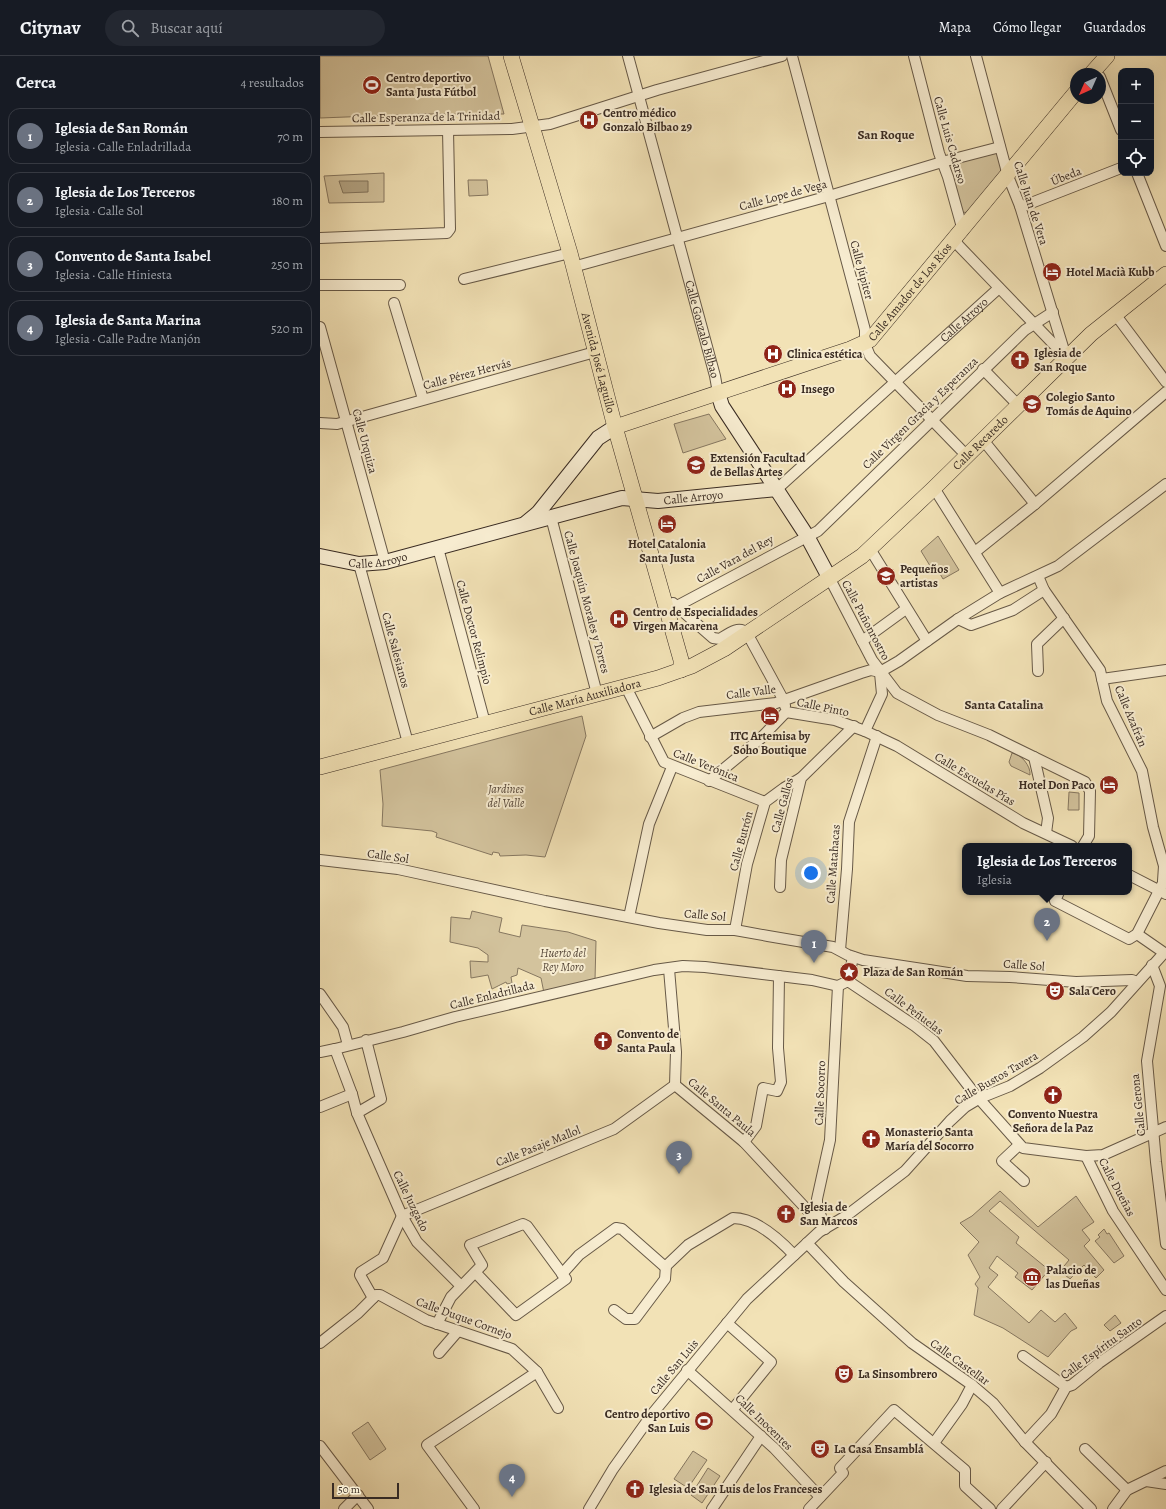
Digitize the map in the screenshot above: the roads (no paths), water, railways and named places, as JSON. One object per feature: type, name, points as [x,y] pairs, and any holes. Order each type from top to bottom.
[{"type":"main road","name":"Avenida José Laguillo","points":[[511,56],[572,260],[614,427],[662,593],[681,665]]},
{"type":"main road","points":[[1099,68],[1107,56]]},
{"type":"main road","name":"Calle Amador de Los Ríos","points":[[614,427],[865,344],[878,332],[1070,99]]},
{"type":"main road","name":"Calle Recaredo","points":[[830,579],[870,549],[967,456],[1066,357],[1115,314],[1165,276]]},
{"type":"main road","name":"Calle Gonzalo Bilbao","points":[[718,393],[722,406],[807,536],[830,579]]},
{"type":"main road","points":[[521,526],[538,513],[598,438],[614,427]]},
{"type":"main road","name":"Calle Arroyo","points":[[320,556],[359,564],[385,562],[622,498],[658,501],[777,489]]},
{"type":"main road","name":"Calle María Auxiliadora","points":[[320,767],[626,687],[681,665],[722,644],[830,579]]},
{"type":"street","name":"Calle Gonzalo Bilbao","points":[[628,56],[715,376],[718,393]]},
{"type":"street","name":"Calle Esperanza de la Trinidad","points":[[320,132],[512,129],[532,127],[550,124],[639,96],[782,56]]},
{"type":"street","name":"Calle Júpiter","points":[[792,56],[865,330],[865,344],[870,356],[967,456]]},
{"type":"street","name":"Calle Luis Cadarso","points":[[914,56],[942,162],[959,235],[958,246],[1066,357]]},
{"type":"street","name":"Calle Juan de Vera","points":[[976,56],[1008,176],[1020,206],[1066,357]]},
{"type":"street","points":[[1106,98],[1118,124]]},
{"type":"street","points":[[320,238],[447,233],[450,229],[448,130]]},
{"type":"street","name":"Calle Lope de Vega","points":[[464,279],[572,260],[677,238],[829,196],[942,162],[1000,147]]},
{"type":"street","name":"Úbeda","points":[[1020,206],[1118,169]]},
{"type":"street","points":[[1138,176],[1166,246]]},
{"type":"street","points":[[320,285],[400,284]]},
{"type":"street","name":"Calle Arroyo","points":[[777,489],[999,288]]},
{"type":"street","points":[[394,303],[423,399]]},
{"type":"street","name":"Calle Virgen Gracia y Esperanza","points":[[807,536],[818,531],[983,369],[1033,324],[1053,312]]},
{"type":"street","points":[[1115,314],[1166,382]]},
{"type":"street","name":"Calle Urquiza","points":[[320,327],[385,562]]},
{"type":"street","name":"Calle Pérez Hervás","points":[[320,423],[337,424],[595,352]]},
{"type":"street","points":[[983,369],[1018,405]]},
{"type":"street","points":[[975,552],[1035,504],[1166,392]]},
{"type":"street","points":[[983,440],[1035,504]]},
{"type":"street","points":[[865,731],[882,694],[880,672],[899,661],[958,619],[1000,593],[1058,566],[1166,484]]},
{"type":"street","points":[[934,488],[1000,593]]},
{"type":"street","name":"Calle Joaquín Morales y Torres","points":[[554,494],[552,501],[597,694]]},
{"type":"street","name":"Calle Vara del Rey","points":[[676,606],[807,536]]},
{"type":"street","name":"Calle Doctor Relimpio","points":[[438,548],[485,723]]},
{"type":"street","points":[[870,549],[927,641]]},
{"type":"street","name":"Calle Salesianos","points":[[359,564],[408,743]]},
{"type":"street","name":"Calle Azafrán","points":[[1038,576],[1044,590],[1101,671],[1107,701],[1142,771],[1153,828],[1164,866],[1164,885]]},
{"type":"street","name":"Calle Puñonrostro","points":[[830,579],[862,642],[880,672],[896,693],[938,715],[989,735],[1085,782],[1090,791],[1089,836],[1085,843]]},
{"type":"street","points":[[958,619],[971,625],[1004,614],[1044,590]]},
{"type":"street","points":[[662,593],[710,636],[722,644]]},
{"type":"street","points":[[862,642],[906,609]]},
{"type":"street","points":[[1038,671],[1037,644],[1064,618]]},
{"type":"street","name":"Calle Pinto","points":[[741,632],[784,701],[786,712],[835,720],[865,731]]},
{"type":"street","name":"Calle Valle","points":[[650,737],[683,718],[698,712],[784,701],[861,673],[871,670],[880,672]]},
{"type":"street","points":[[1102,679],[1166,670]]},
{"type":"street","name":"Calle Verónica","points":[[626,687],[664,762],[672,767],[765,802]]},
{"type":"street","points":[[709,781],[760,739],[786,712]]},
{"type":"street","name":"Calle Gallos","points":[[780,888],[781,860],[801,778],[854,726]]},
{"type":"street","name":"Calle Escuelas Pías","points":[[865,731],[897,746],[1023,823],[1066,843]]},
{"type":"street","name":"Calle Matahacas","points":[[840,950],[847,869],[849,822],[877,736]]},
{"type":"street","points":[[1034,757],[1048,818],[1046,833]]},
{"type":"street","points":[[629,917],[649,824],[672,767]]},
{"type":"street","name":"Calle Butrón","points":[[735,930],[747,864],[765,802],[801,778]]},
{"type":"street","name":"Calle Sol","points":[[320,860],[398,869],[509,894],[629,917],[707,930],[735,930],[833,947],[858,958],[967,976],[1089,982],[1132,980],[1137,982]]},
{"type":"street","points":[[1058,895],[1055,901],[1129,939],[1137,934],[1164,885],[1132,876]]},
{"type":"street","name":"Calle Bustos Tavera","points":[[807,1243],[905,1171],[950,1121],[965,1107],[980,1098],[1010,1086],[1062,1054],[1111,1012],[1163,954],[1163,952],[1137,934]]},
{"type":"street","points":[[838,986],[848,981],[858,958]]},
{"type":"street","name":"Calle Gerona","points":[[1152,965],[1160,986],[1147,1061],[1155,1132],[1156,1162],[1166,1244]]},
{"type":"street","name":"Calle Enladrillada","points":[[335,1049],[366,1040],[404,1032],[455,1017],[654,970],[683,966],[705,967],[812,980],[838,986]]},
{"type":"street","name":"Calle Santa Paula","points":[[669,969],[676,1052],[675,1085],[744,1142],[828,1227]]},
{"type":"street","points":[[744,1142],[756,1126],[763,1088],[777,1091],[781,1082],[778,1048],[779,976]]},
{"type":"street","name":"Calle Peñuelas","points":[[848,981],[934,1041],[1019,1145]]},
{"type":"street","name":"Calle Socorro","points":[[828,1227],[817,1205],[817,1199],[830,1140],[838,986]]},
{"type":"street","points":[[320,994],[343,1027],[348,1045]]},
{"type":"street","points":[[357,1114],[381,1099],[366,1040]]},
{"type":"street","points":[[320,1052],[335,1049]]},
{"type":"street","name":"Calle Juzgado","points":[[335,1049],[352,1094],[357,1114],[402,1216],[417,1242],[461,1286]]},
{"type":"street","name":"Calle Pasaje Mallol","points":[[402,1216],[614,1129],[675,1085]]},
{"type":"street","points":[[320,1108],[352,1094]]},
{"type":"street","points":[[1024,1181],[1002,1161],[1019,1145],[1023,1148],[1086,1156],[1103,1155],[1166,1127]]},
{"type":"street","name":"Calle Dueñas","points":[[1086,1156],[1113,1211],[1166,1290]]},
{"type":"street","points":[[320,1342],[358,1313],[373,1298],[360,1275],[361,1272],[383,1258],[402,1216]]},
{"type":"street","points":[[614,1310],[626,1319],[635,1320],[665,1279],[666,1266],[688,1245],[733,1218],[738,1218],[763,1228],[794,1255]]},
{"type":"street","points":[[437,1324],[451,1297],[482,1263],[470,1245],[524,1224],[562,1274],[565,1281],[516,1315],[475,1272]]},
{"type":"street","points":[[562,1274],[579,1255],[616,1228],[622,1229],[661,1264],[666,1266]]},
{"type":"street","name":"Calle San Luis","points":[[589,1509],[613,1469],[653,1413],[687,1370],[747,1299],[807,1243]]},
{"type":"street","name":"Calle Castellar","points":[[807,1243],[844,1282],[912,1343],[972,1385],[993,1403],[1025,1442],[1091,1509]]},
{"type":"street","name":"Calle Duque Cornejo","points":[[373,1298],[380,1294],[410,1312],[437,1324],[512,1349],[537,1372],[558,1408]]},
{"type":"street","name":"Calle Espíritu Santo","points":[[1025,1442],[1051,1414],[1066,1387],[1072,1385],[1099,1363],[1166,1316]]},
{"type":"street","points":[[727,1323],[771,1362],[733,1409]]},
{"type":"street","points":[[439,1353],[458,1331]]},
{"type":"street","points":[[1023,1356],[1066,1387]]},
{"type":"street","name":"Calle Inocentes","points":[[687,1370],[733,1409],[820,1497]]},
{"type":"street","points":[[474,1509],[427,1445],[537,1372]]},
{"type":"street","points":[[931,1441],[962,1404],[972,1385]]},
{"type":"street","points":[[809,1509],[894,1410],[965,1470],[965,1486],[990,1509]]},
{"type":"street","points":[[712,1509],[761,1436]]},
{"type":"street","points":[[320,1446],[368,1509]]},
{"type":"street","points":[[1085,1449],[1127,1490]]},
{"type":"street","points":[[1002,1509],[1046,1462]]},
{"type":"street","points":[[1113,1509],[1127,1490],[1166,1471]]},
{"type":"street","points":[[1146,1481],[1166,1484]]},
{"type":"street","points":[[344,1509],[358,1495]]},
{"type":"place","name":"Centro deportivo Santa Justa Fútbol","points":[[372,85]]},
{"type":"place","name":"Centro médico Gonzalo Bilbao 29","points":[[589,120]]},
{"type":"place","name":"Hotel Macià Kubb","points":[[1052,272]]},
{"type":"place","name":"Clinica estética","points":[[773,354]]},
{"type":"place","name":"Iglesia de San Roque","points":[[1020,360]]},
{"type":"place","name":"Insego","points":[[787,389]]},
{"type":"place","name":"Colegio Santo Tomás de Aquino","points":[[1032,404]]},
{"type":"place","name":"Extensión Facultad de Bellas Artes","points":[[696,465]]},
{"type":"place","name":"Hotel Catalonia Santa Justa","points":[[667,524]]},
{"type":"place","name":"Pequeños artistas","points":[[886,576]]},
{"type":"place","name":"Centro de Especialidades Virgen Macarena","points":[[619,619]]},
{"type":"place","name":"ITC Artemisa by Soho Boutique","points":[[770,716]]},
{"type":"place","name":"Hotel Don Paco","points":[[1109,785]]},
{"type":"place","name":"Iglesia de Los Terceros","points":[[1047,941]]},
{"type":"place","name":"Iglesia de San Román","points":[[814,963]]},
{"type":"place","name":"Plaza de San Román","points":[[849,972]]},
{"type":"place","name":"Sala Cero","points":[[1055,991]]},
{"type":"place","name":"Convento de Santa Paula","points":[[603,1041]]},
{"type":"place","name":"Convento Nuestra Señora de la Paz","points":[[1053,1095]]},
{"type":"place","name":"Monasterio Santa María del Socorro","points":[[871,1139]]},
{"type":"place","name":"Convento de Santa Isabel","points":[[679,1174]]},
{"type":"place","name":"Iglesia de San Marcos","points":[[786,1214]]},
{"type":"place","name":"Palacio de las Dueñas","points":[[1032,1277]]},
{"type":"place","name":"La Sinsombrero","points":[[844,1374]]},
{"type":"place","name":"Centro deportivo San Luis","points":[[704,1421]]},
{"type":"place","name":"La Casa Ensamblá","points":[[820,1449]]},
{"type":"place","name":"Iglesia de San Luis de los Franceses","points":[[635,1489]]},
{"type":"place","name":"Iglesia de Santa Marina","points":[[512,1497]]},
{"type":"district","name":"San Roque","points":[[886,134]]},
{"type":"district","name":"Santa Catalina","points":[[1004,704]]},
{"type":"park label","name":"Jardines del Valle","points":[[506,796]]},
{"type":"park label","name":"Huerto del Rey Moro","points":[[563,960]]}]
